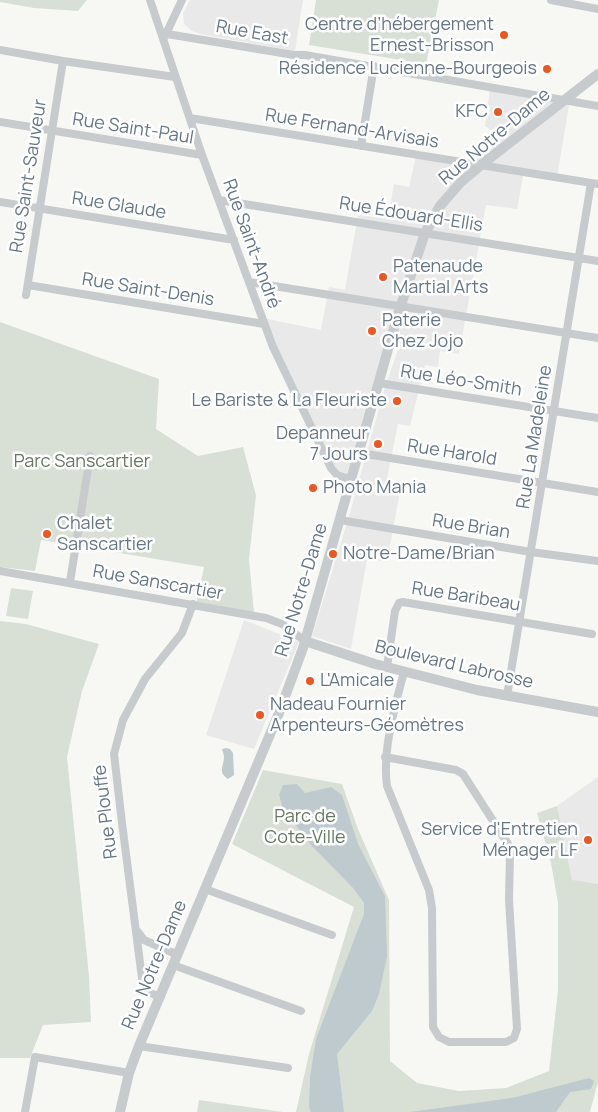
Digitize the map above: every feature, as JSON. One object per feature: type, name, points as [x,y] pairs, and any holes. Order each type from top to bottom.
[{"type":"street","name":"Rue Saint-André","points":[[150,0],[165,36],[175,77],[202,155],[278,361],[331,468],[337,475],[352,480]]},
{"type":"street","points":[[165,36],[182,0]]},
{"type":"street","points":[[551,0],[566,1],[598,9]]},
{"type":"street","name":"Rue East","points":[[165,36],[294,55],[305,54],[598,106]]},
{"type":"street","points":[[0,50],[175,77]]},
{"type":"street","name":"Rue Saint-Sauveur","points":[[26,295],[63,61]]},
{"type":"street","points":[[360,146],[374,66]]},
{"type":"street","name":"Rue Notre-Dame","points":[[120,1112],[129,1074],[139,1046],[279,713],[305,641],[401,306],[425,233],[446,198],[460,183],[598,74]]},
{"type":"street","name":"Rue Fernand-Arvisais","points":[[190,118],[595,183]]},
{"type":"street","name":"Rue Saint-Paul","points":[[0,122],[202,155]]},
{"type":"street","name":"Rue La Madeleine","points":[[508,696],[579,258],[595,183]]},
{"type":"street","name":"Rue Édouard-Ellis","points":[[219,200],[598,261]]},
{"type":"street","name":"Rue Glaude","points":[[0,202],[234,240]]},
{"type":"street","points":[[249,282],[598,338]]},
{"type":"street","name":"Rue Saint-Denis","points":[[28,285],[264,324]]},
{"type":"street","name":"Rue Léo-Smith","points":[[379,383],[598,418]]},
{"type":"street","name":"Rue Harold","points":[[360,453],[598,492]]},
{"type":"street","points":[[70,582],[90,456]]},
{"type":"street","name":"Rue Brian","points":[[340,520],[531,552],[598,561]]},
{"type":"street","name":"Rue Sanscartier","points":[[0,571],[266,618],[282,624],[305,641]]},
{"type":"street","name":"Rue Baribeau","points":[[387,667],[395,610],[399,603],[403,602],[592,634]]},
{"type":"street","name":"Rue Plouffe","points":[[160,997],[150,993],[143,986],[114,754],[123,720],[145,679],[182,633],[193,604]]},
{"type":"street","name":"Boulevard Labrosse","points":[[305,641],[404,672],[508,696],[598,712]]},
{"type":"street","points":[[385,756],[456,770],[463,774],[508,844],[510,853],[509,900],[517,1029],[514,1038],[506,1042],[450,1042],[439,1037],[433,1027],[432,908],[429,890],[387,786],[385,771],[385,756],[404,672]]},
{"type":"street","points":[[205,889],[332,935]]},
{"type":"street","points":[[136,930],[144,940],[178,955]]},
{"type":"street","points":[[173,966],[301,1011]]},
{"type":"street","points":[[139,1046],[288,1068]]},
{"type":"street","points":[[25,1112],[35,1057],[129,1074]]},
{"type":"shaded area","points":[[190,0],[303,0],[295,51],[192,31],[184,24],[183,13]]},
{"type":"shaded area","points":[[490,89],[569,105],[557,177],[524,171],[517,209],[486,205],[459,354],[440,351],[438,367],[425,365],[410,426],[398,424],[385,488],[400,491],[387,562],[367,559],[351,649],[312,636],[350,513],[385,387],[400,344],[391,342],[352,480],[337,475],[264,324],[267,319],[321,330],[329,287],[345,290],[358,215],[388,219],[394,184],[409,187],[417,152],[473,161],[500,136],[485,126]]},
{"type":"shaded area","points":[[244,620],[299,642],[254,749],[206,735]]},
{"type":"shaded area","points":[[222,749],[230,749],[233,753],[234,775],[228,779],[222,770],[224,758]]},
{"type":"shaded area","points":[[598,777],[598,884],[572,881],[557,806]]},
{"type":"shaded area","points":[[297,784],[305,793],[331,787],[342,795],[358,844],[385,896],[387,956],[379,994],[372,1011],[337,1054],[344,1112],[311,1112],[309,1107],[310,1077],[316,1039],[364,914],[364,903],[354,889],[312,846],[283,809],[279,795],[283,785]]},
{"type":"shaded area","points":[[589,1078],[594,1081],[591,1089],[570,1092],[556,1112],[410,1112],[512,1098]]},
{"type":"green space","points":[[0,0],[87,0],[78,11],[34,8],[0,2]]},
{"type":"green space","points":[[316,0],[439,0],[426,64],[309,45]]},
{"type":"green space","name":"Parc Sanscartier","points":[[0,322],[159,379],[156,429],[198,456],[243,447],[256,495],[249,559],[254,613],[196,604],[204,567],[41,540],[35,571],[0,567]]},
{"type":"green space","points":[[11,588],[33,591],[28,619],[6,616]]},
{"type":"green space","points":[[0,621],[26,624],[99,644],[82,691],[67,757],[89,976],[91,1022],[43,1025],[30,1058],[0,1058]]},
{"type":"green space","name":"Parc de Cote-Ville","points":[[263,770],[342,784],[358,829],[389,900],[390,1061],[417,1083],[459,1091],[506,1088],[549,1071],[558,990],[558,903],[551,863],[537,813],[557,806],[572,880],[598,884],[598,1082],[590,1112],[296,1112],[309,1054],[354,907],[232,844]]},
{"type":"green space","points":[[199,1100],[283,1112],[197,1112]]},
{"type":"place","name":"Centre d’hébergement Ernest-Brisson","points":[[504,35]]},
{"type":"place","name":"Résidence Lucienne-Bourgeois","points":[[547,69]]},
{"type":"place","name":"KFC","points":[[498,112]]},
{"type":"place","name":"Patenaude Martial Arts","points":[[383,277]]},
{"type":"place","name":"Paterie Chez Jojo","points":[[372,331]]},
{"type":"place","name":"Le Bariste & La Fleuriste","points":[[397,401]]},
{"type":"place","name":"Depanneur 7 Jours","points":[[378,444]]},
{"type":"place","name":"Photo Mania","points":[[313,488]]},
{"type":"place","name":"Chalet Sanscartier","points":[[47,534]]},
{"type":"place","name":"Notre-Dame/Brian","points":[[333,554]]},
{"type":"place","name":"L'Amicale","points":[[310,681]]},
{"type":"place","name":"Nadeau Fournier Arpenteurs-Géomètres","points":[[260,715]]},
{"type":"place","name":"Service d'Entretien Ménager LF","points":[[588,840]]}]
